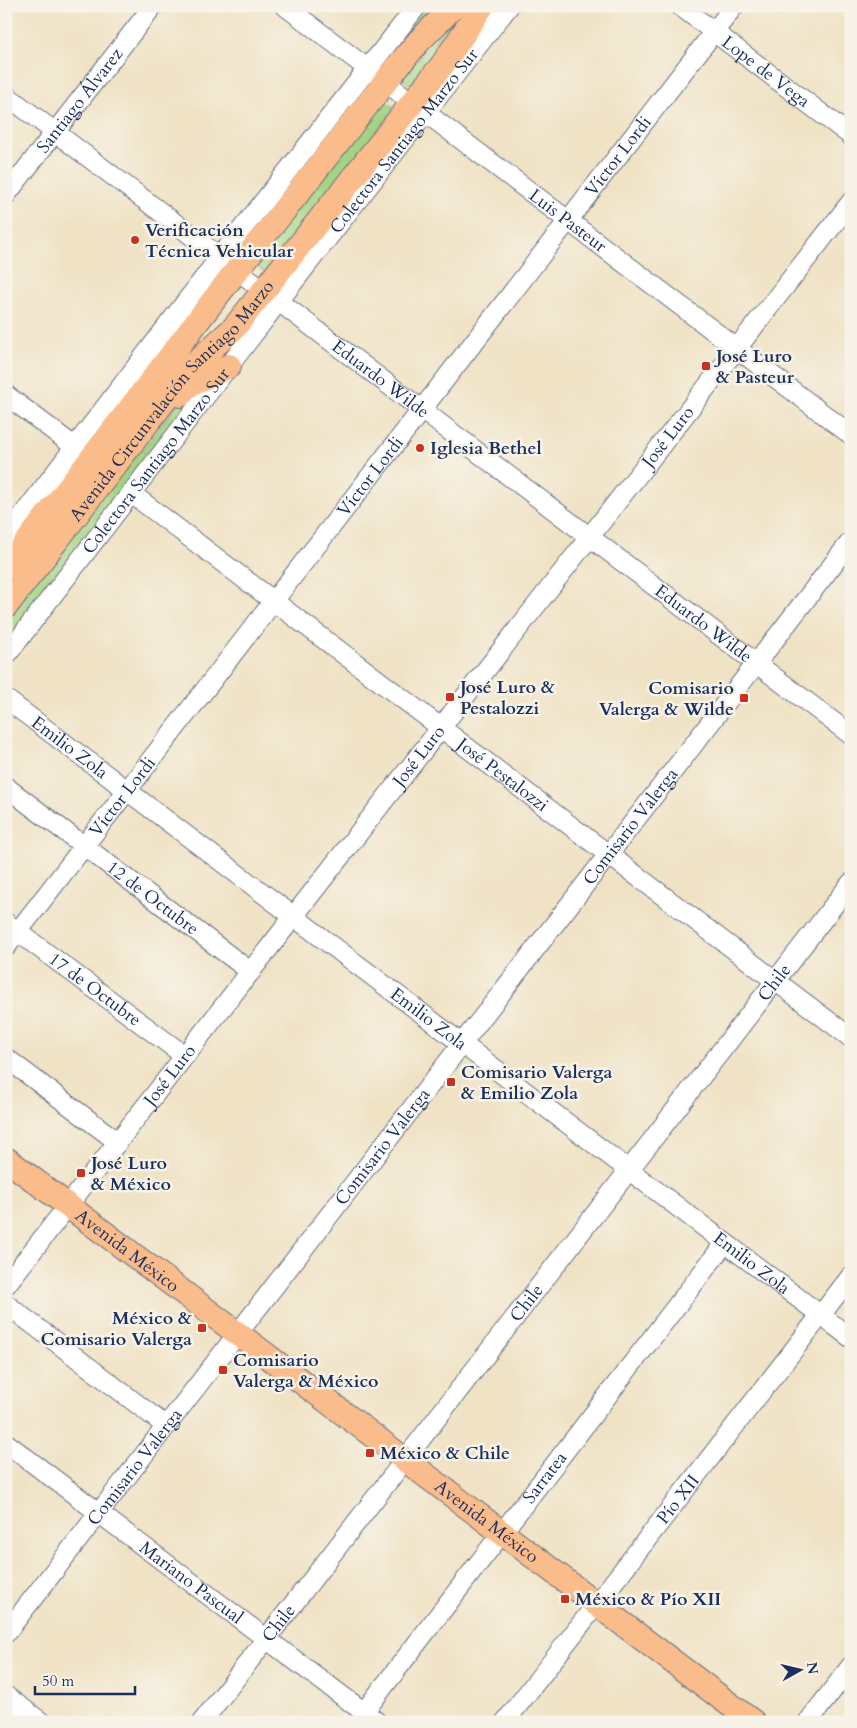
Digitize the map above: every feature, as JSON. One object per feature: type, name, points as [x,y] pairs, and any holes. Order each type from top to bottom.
[{"type":"main road","name":"Avenida Circunvalación Santiago Marzo","points":[[6,569],[229,264],[377,76],[418,41],[454,6]]},
{"type":"main road","name":"Avenida Circunvalación Santiago Marzo","points":[[6,606],[186,373],[271,296],[419,108],[443,64],[482,6]]},
{"type":"main road","points":[[104,480],[145,438],[187,387],[229,366]]},
{"type":"main road","name":"Avenida México","points":[[6,1158],[753,1722]]},
{"type":"street","name":"Santiago Álvarez","points":[[6,195],[153,6]]},
{"type":"street","name":"Luis Pasteur","points":[[285,6],[851,435]]},
{"type":"street","points":[[377,76],[417,6]]},
{"type":"street","name":"Colectora Santiago Marzo Sur","points":[[419,108],[509,6]]},
{"type":"street","name":"Lope de Vega","points":[[680,6],[851,136]]},
{"type":"street","name":"Víctor Lordi","points":[[6,947],[12,927],[84,846],[734,6]]},
{"type":"street","name":"Eduardo Wilde","points":[[6,96],[851,735]]},
{"type":"street","name":"José Luro","points":[[6,1286],[851,202]]},
{"type":"street","points":[[6,536],[75,447],[229,264]]},
{"type":"street","name":"Colectora Santiago Marzo Sur","points":[[6,656],[229,366],[271,296]]},
{"type":"street","points":[[6,395],[75,447]]},
{"type":"street","name":"José Pestalozzi","points":[[132,494],[851,1038]]},
{"type":"street","name":"Comisario Valerga","points":[[6,1633],[851,541]]},
{"type":"street","name":"Emilio Zola","points":[[6,699],[851,1338]]},
{"type":"street","name":"12 de Octubre","points":[[6,787],[251,972]]},
{"type":"street","name":"Chile","points":[[202,1722],[851,883]]},
{"type":"street","name":"17 de Octubre","points":[[12,927],[185,1056]]},
{"type":"street","points":[[6,1058],[118,1142]]},
{"type":"street","name":"Sarratea","points":[[370,1717],[502,1532],[724,1243]]},
{"type":"street","name":"Pío XII","points":[[505,1722],[851,1276]]},
{"type":"street","points":[[6,1304],[166,1426]]},
{"type":"street","name":"Mariano Pascual","points":[[6,1443],[370,1717]]},
{"type":"street","points":[[808,1722],[851,1666]]},
{"type":"street","points":[[6,1696],[41,1722]]},
{"type":"green space","points":[[428,6],[443,6],[384,65],[383,64]]},
{"type":"green space","points":[[464,6],[474,6],[412,87],[401,78]]},
{"type":"green space","points":[[385,100],[395,108],[265,273],[254,264]]},
{"type":"green space","points":[[210,380],[6,647],[6,617],[109,483],[149,441],[184,395]]},
{"type":"place","name":"Verificación Técnica Vehicular","points":[[135,240]]},
{"type":"place","name":"José Luro & Pasteur","points":[[706,366]]},
{"type":"place","name":"Iglesia Bethel","points":[[420,448]]},
{"type":"place","name":"José Luro & Pestalozzi","points":[[450,697]]},
{"type":"place","name":"Comisario Valerga & Wilde","points":[[744,698]]},
{"type":"place","name":"Comisario Valerga & Emilio Zola","points":[[451,1082]]},
{"type":"place","name":"José Luro & México","points":[[81,1173]]},
{"type":"place","name":"México & Comisario Valerga","points":[[202,1328]]},
{"type":"place","name":"Comisario Valerga & México","points":[[223,1370]]},
{"type":"place","name":"México & Chile","points":[[370,1453]]},
{"type":"place","name":"México & Pío XII","points":[[565,1599]]}]
